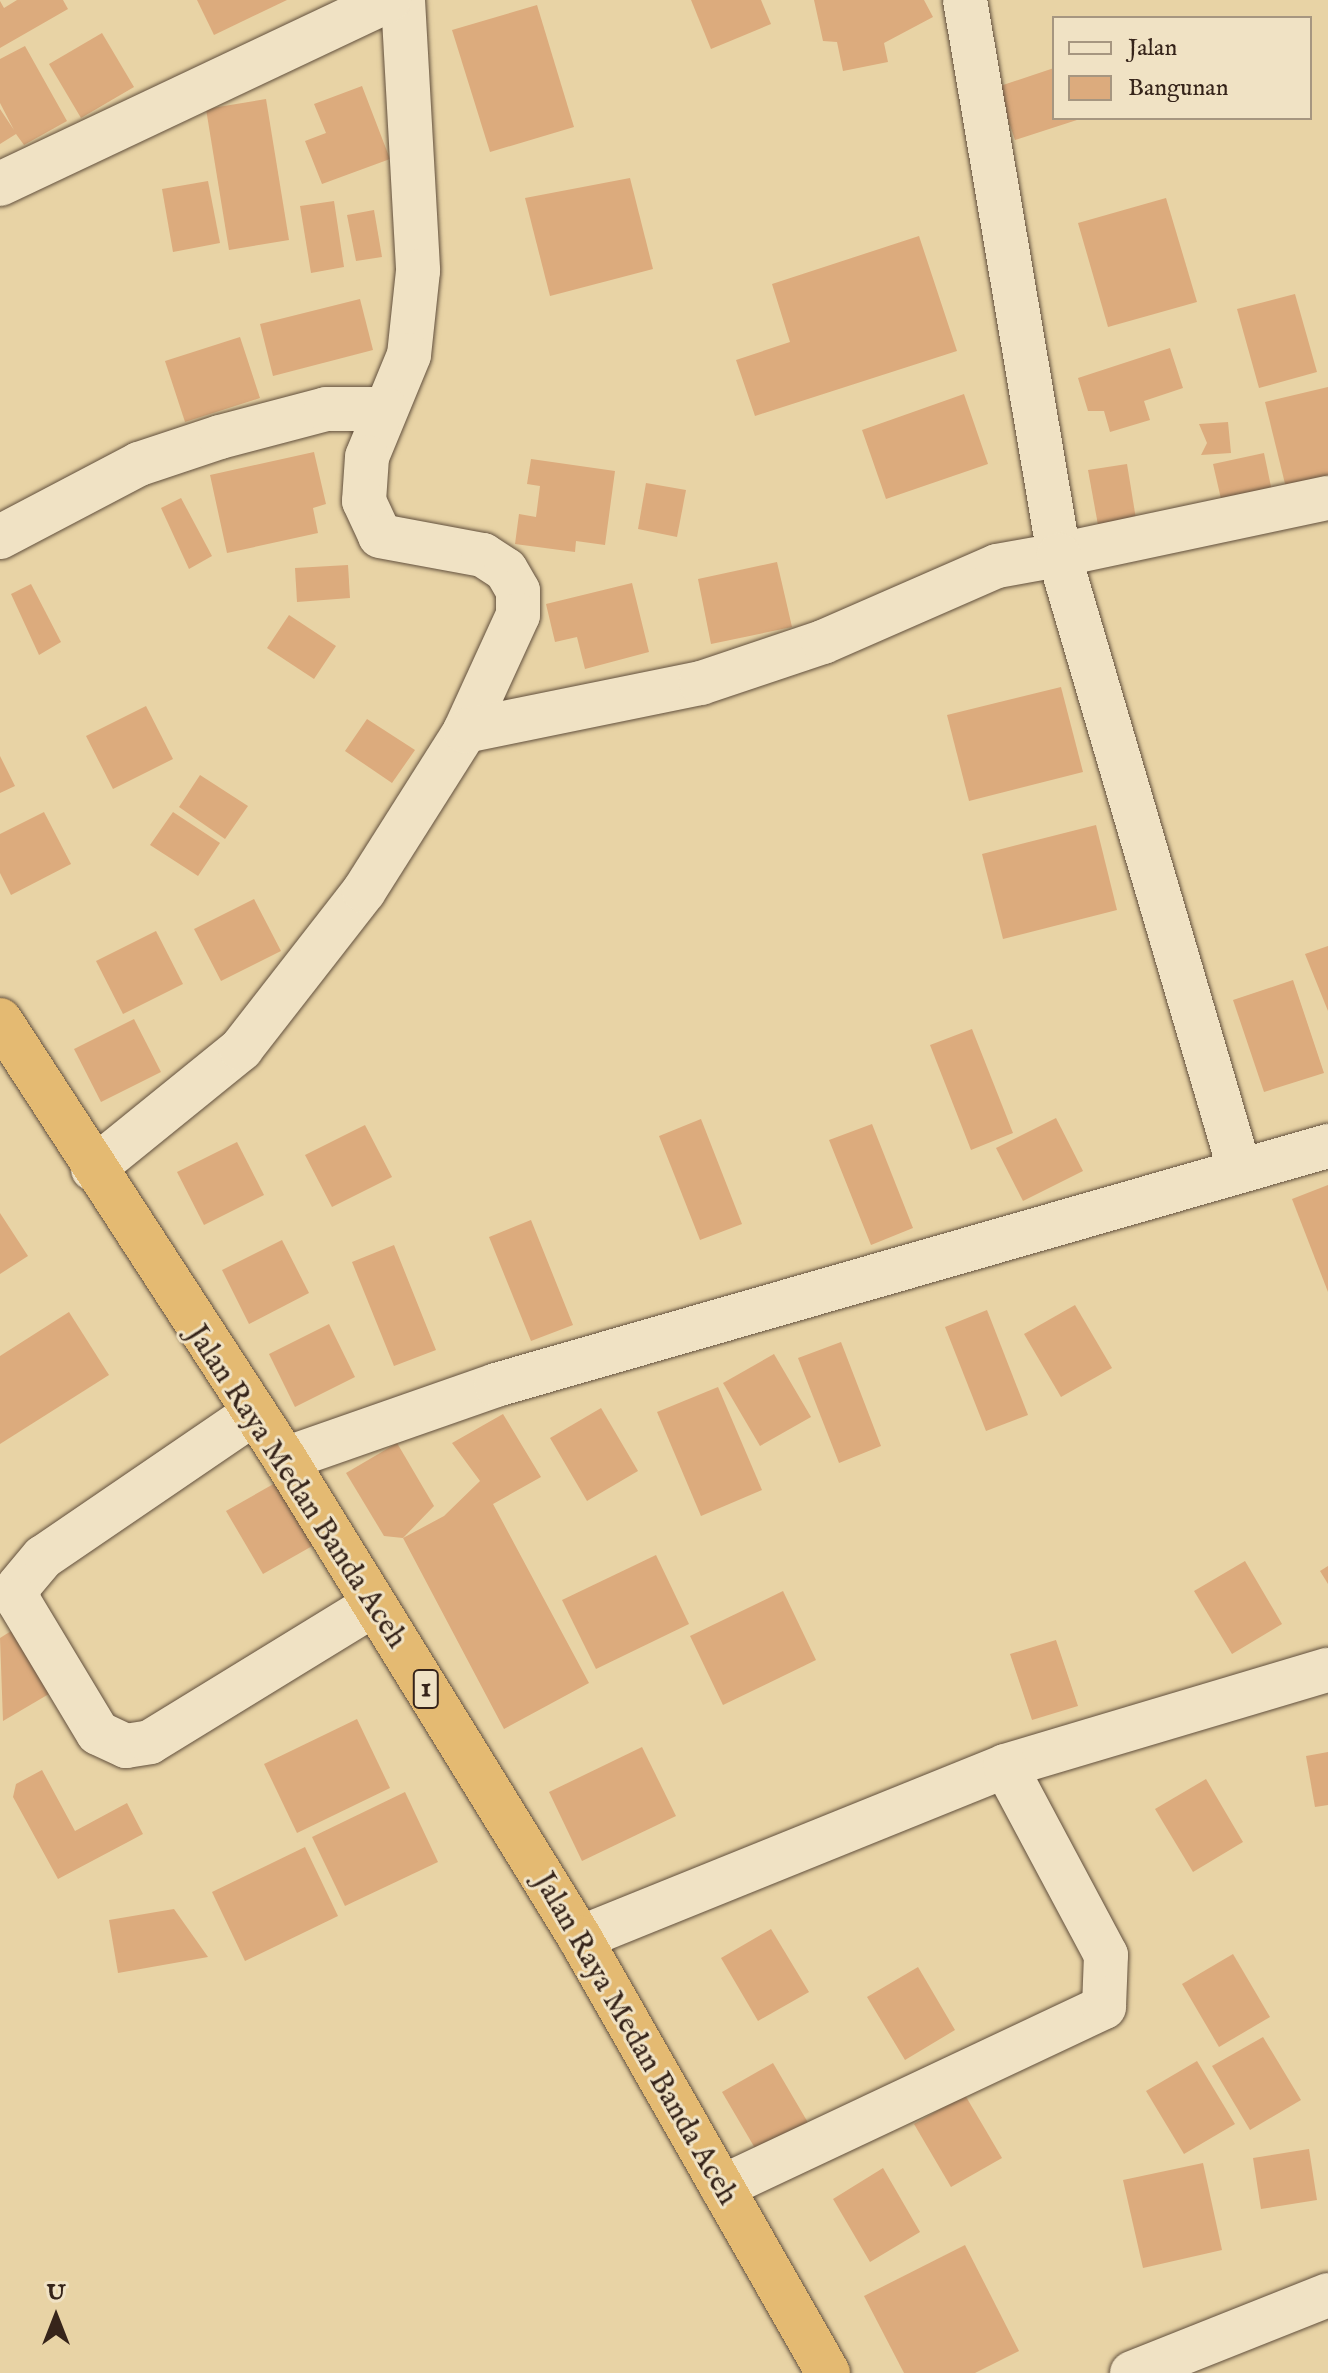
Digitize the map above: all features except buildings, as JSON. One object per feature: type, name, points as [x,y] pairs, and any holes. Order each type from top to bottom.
[{"type":"highway","name":"Jalan Raya Medan Banda Aceh","points":[[0,1020],[93,1169],[285,1459],[580,1938],[828,2373]]},
{"type":"street","points":[[0,184],[389,0]]},
{"type":"street","points":[[93,1169],[241,1049],[364,891],[465,731],[518,615],[518,591],[506,570],[483,555],[380,536],[364,501],[367,457],[409,355],[418,271],[403,0]]},
{"type":"street","points":[[965,0],[1059,555],[1240,1171]]},
{"type":"street","points":[[0,537],[139,464],[220,437],[326,409],[386,409]]},
{"type":"street","points":[[465,731],[701,683],[823,642],[997,566],[1328,498]]},
{"type":"street","points":[[285,1459],[496,1385],[1328,1146]]},
{"type":"street","points":[[253,1414],[43,1557],[19,1586],[18,1600],[98,1733],[126,1746],[150,1742],[374,1605]]},
{"type":"street","points":[[580,1938],[1005,1766],[1328,1670]]},
{"type":"street","points":[[722,2187],[1104,2007],[1106,1955],[1005,1766]]},
{"type":"street","points":[[1132,2373],[1328,2295]]}]
